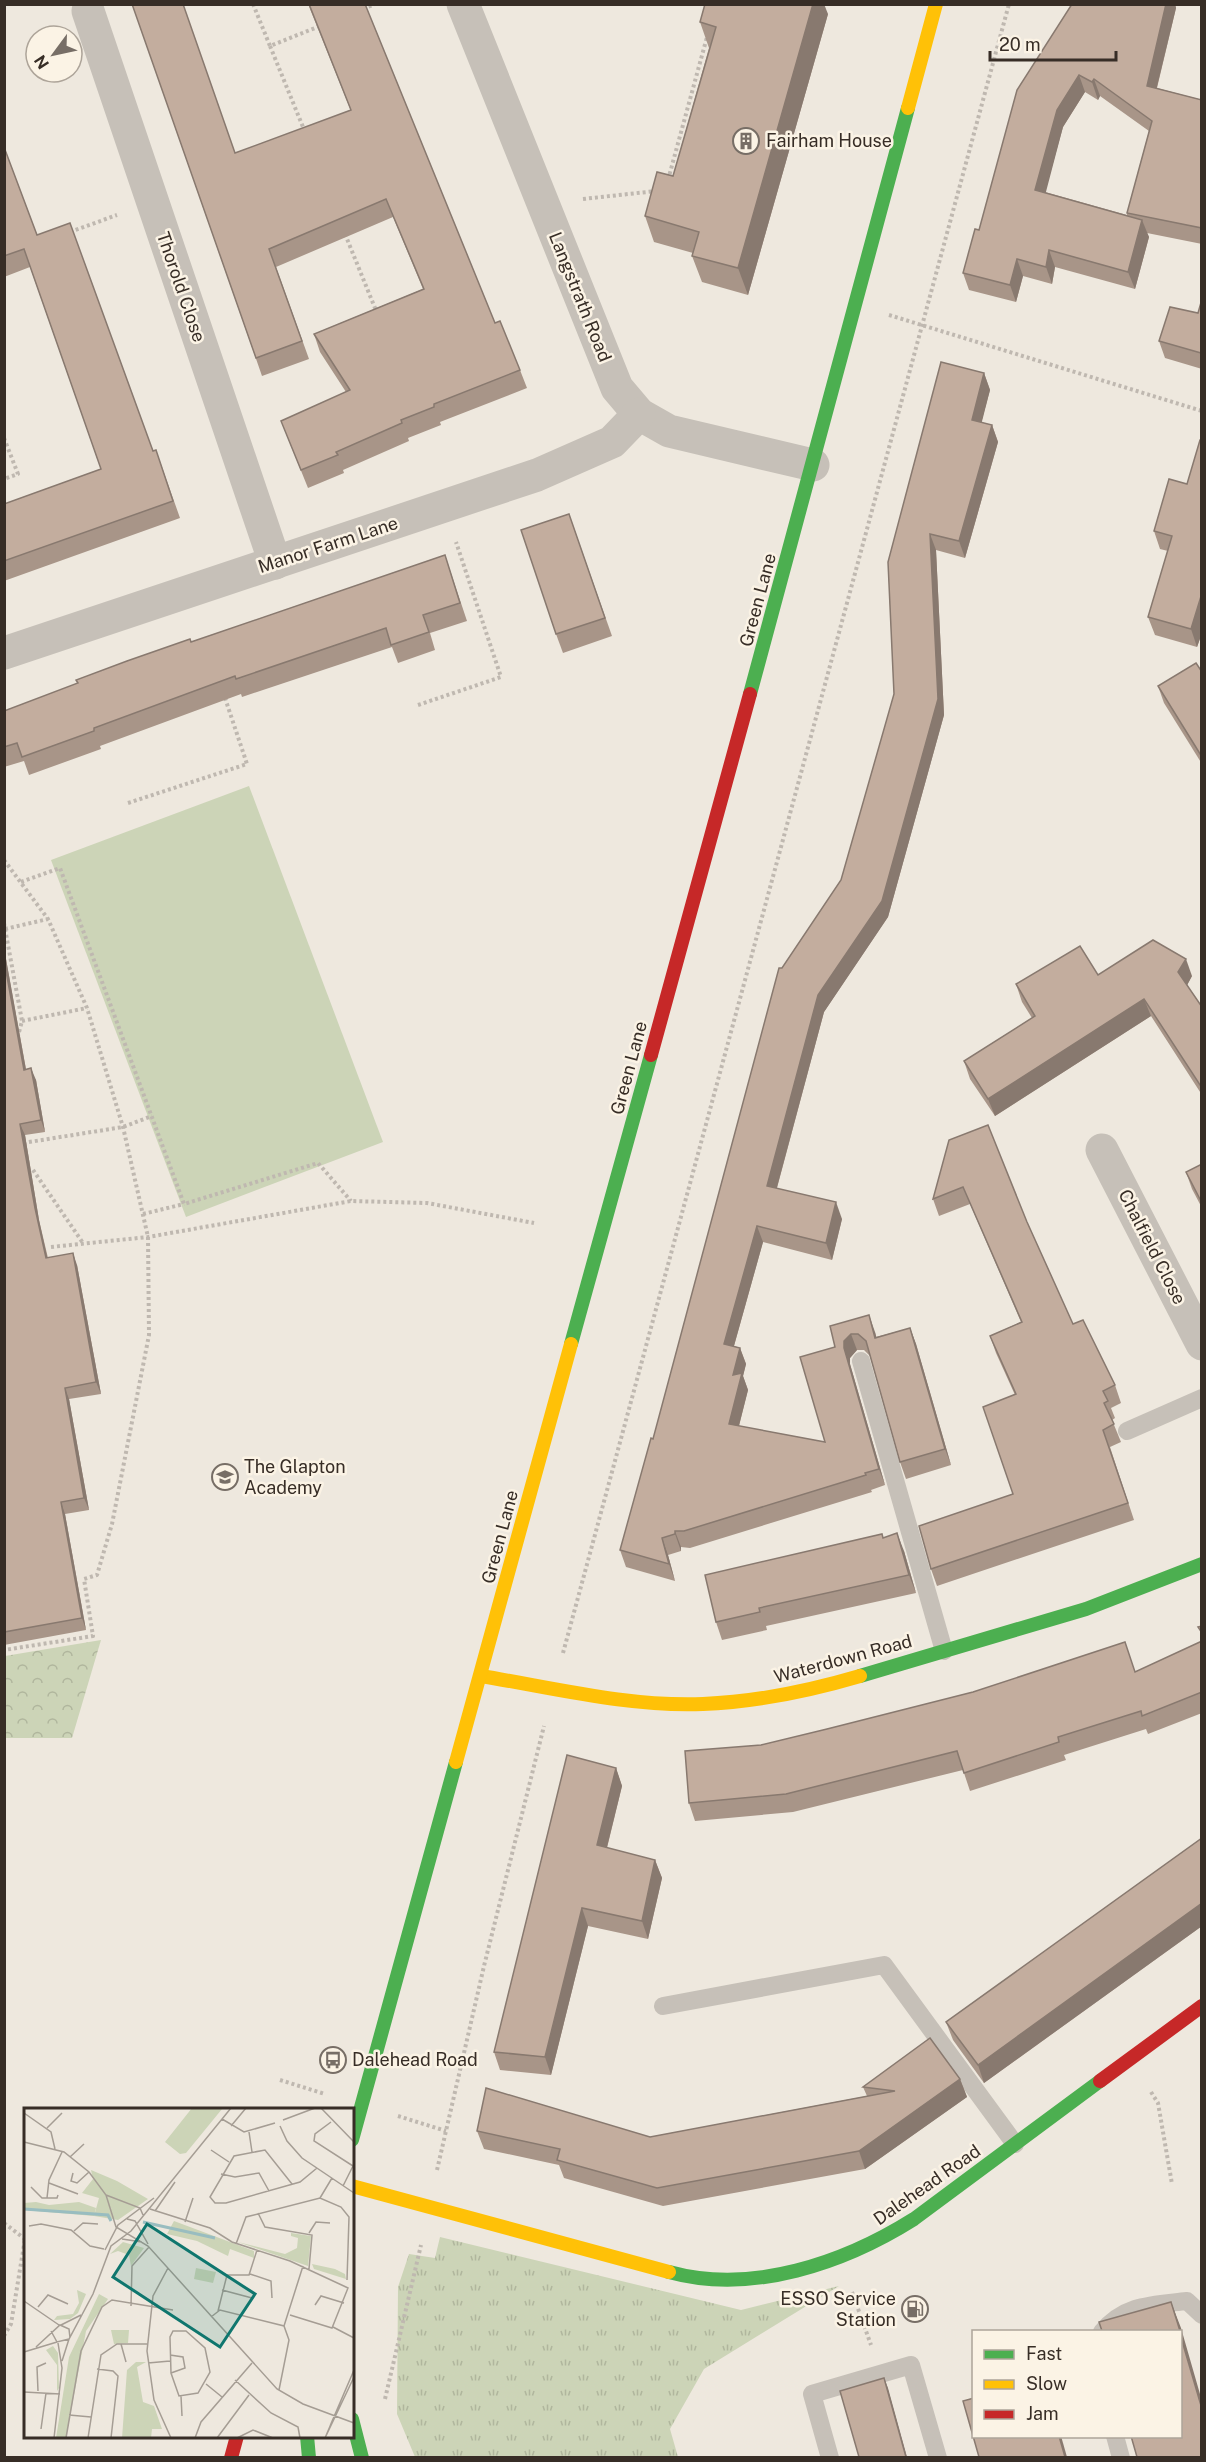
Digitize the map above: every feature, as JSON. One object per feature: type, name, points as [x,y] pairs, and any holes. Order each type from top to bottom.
[{"type":"street","name":"Langstrath Road","points":[[463,4],[617,388],[639,414],[669,431],[813,465]]},
{"type":"street","name":"Green Lane","points":[[354,2133],[813,465],[830,392],[936,7]]},
{"type":"street","name":"Thorold Close","points":[[87,11],[274,563]]},
{"type":"street","name":"Manor Farm Lane","points":[[4,653],[537,475],[612,442],[639,414]]},
{"type":"street","name":"Chalfield Close","points":[[1102,1150],[1202,1344]]},
{"type":"street","name":"Waterdown Road","points":[[481,1676],[623,1700],[702,1704],[783,1694],[850,1679],[1086,1609],[1202,1564]]},
{"type":"street","name":"Dalehead Road","points":[[354,2187],[691,2278],[754,2278],[818,2266],[884,2238],[904,2225],[1202,2006]]},
{"type":"street","points":[[354,2427],[362,2457]]},
{"type":"street","points":[[231,2457],[236,2438]]},
{"type":"street","points":[[307,2438],[309,2457]]},
{"type":"lane","points":[[916,4],[936,7]]},
{"type":"lane","points":[[861,1362],[944,1651]]},
{"type":"lane","points":[[1127,1431],[1202,1398]]},
{"type":"lane","points":[[663,2006],[884,1965],[1015,2144]]},
{"type":"lane","points":[[1103,2330],[1114,2318],[1141,2307],[1187,2301],[1202,2315]]},
{"type":"lane","points":[[830,2457],[812,2394],[911,2365],[938,2457]]},
{"type":"lane","points":[[1116,2438],[1121,2457]]},
{"type":"path","points":[[254,4],[306,135]]},
{"type":"path","points":[[354,13],[375,4]]},
{"type":"path","points":[[561,1659],[1009,4]]},
{"type":"path","points":[[270,46],[322,25]]},
{"type":"path","points":[[542,203],[666,190],[710,26]]},
{"type":"path","points":[[68,232],[152,202]]},
{"type":"path","points":[[342,224],[377,313]]},
{"type":"path","points":[[854,305],[1202,411]]},
{"type":"path","points":[[4,438],[18,474],[4,479]]},
{"type":"path","points":[[418,705],[501,677],[444,507]]},
{"type":"path","points":[[129,803],[247,764],[222,688]]},
{"type":"path","points":[[4,1650],[93,1636],[84,1579],[97,1575],[112,1524],[149,1335],[148,1237],[123,1127],[87,1008],[48,919],[6,863]]},
{"type":"path","points":[[21,882],[60,868],[184,1204]]},
{"type":"path","points":[[17,1041],[22,1021],[5,926],[48,919]]},
{"type":"path","points":[[22,1021],[87,1008]]},
{"type":"path","points":[[16,1144],[123,1127],[152,1116]]},
{"type":"path","points":[[143,1214],[184,1204],[318,1163],[351,1201]]},
{"type":"path","points":[[33,1170],[83,1244]]},
{"type":"path","points":[[51,1247],[148,1237],[351,1201],[427,1203],[534,1223]]},
{"type":"path","points":[[436,2174],[544,1723]]},
{"type":"path","points":[[1129,2060],[1158,2103],[1173,2184]]},
{"type":"path","points":[[4,2223],[24,2238]]},
{"type":"path","points":[[385,2400],[422,2238]]},
{"type":"path","points":[[4,2336],[11,2324],[24,2245]]},
{"type":"path","points":[[840,2258],[881,2374]]},
{"type":"green space","points":[[249,786],[383,1142],[186,1217],[51,860]]},
{"type":"green space","points":[[101,1640],[72,1738],[5,1738],[5,1656]]},
{"type":"green space","points":[[440,2237],[741,2310],[839,2286],[704,2369],[670,2429],[678,2457],[415,2457],[397,2414],[398,2287],[409,2254],[435,2258]]},
{"type":"building","points":[[132,4],[183,4],[235,153],[351,110],[309,4],[365,4],[495,323],[500,321],[520,370],[434,404],[434,407],[401,420],[402,423],[336,452],[338,455],[301,470],[281,421],[350,390],[314,334],[424,289],[386,199],[269,249],[302,341],[256,358]]},
{"type":"building","name":"Fairham House","points":[[705,4],[813,4],[738,268],[692,256],[699,232],[645,216],[657,172],[673,176],[716,27],[700,22]]},
{"type":"building","points":[[1072,4],[1166,4],[1147,86],[1202,100],[1202,228],[1127,213],[1152,121],[1094,79],[1092,82],[1079,75],[1057,110],[1035,190],[1142,220],[1128,272],[1049,250],[1046,267],[1017,259],[1010,285],[963,273],[975,229],[979,230],[1017,90]]},
{"type":"building","points":[[4,147],[37,235],[70,223],[173,501],[4,561],[4,504],[101,469],[24,249],[4,256]]},
{"type":"building","points":[[1202,299],[1201,353],[1159,341],[1170,307],[1198,313]]},
{"type":"building","points":[[941,362],[984,373],[972,420],[992,425],[959,541],[930,534],[938,699],[882,901],[818,995],[767,1186],[836,1202],[826,1243],[757,1226],[724,1344],[740,1348],[733,1375],[742,1373],[729,1424],[825,1442],[800,1357],[835,1347],[830,1326],[869,1315],[875,1338],[910,1328],[945,1449],[900,1462],[866,1341],[858,1334],[851,1334],[844,1341],[844,1348],[879,1469],[684,1531],[675,1531],[675,1534],[662,1538],[669,1564],[620,1550],[651,1438],[653,1439],[779,968],[782,968],[841,880],[894,694],[888,562]]},
{"type":"building","points":[[1200,440],[1202,440],[1202,593],[1191,629],[1148,617],[1172,536],[1154,531],[1169,479],[1187,484]]},
{"type":"building","points":[[569,514],[605,618],[556,634],[521,530]]},
{"type":"building","points":[[445,555],[460,603],[423,615],[429,632],[391,645],[386,628],[236,679],[235,676],[22,757],[17,743],[4,747],[4,711],[78,683],[76,680],[127,661],[190,639],[191,642]]},
{"type":"building","points":[[1196,663],[1202,672],[1202,757],[1158,686]]},
{"type":"building","points":[[1153,940],[1186,959],[1178,972],[1202,1007],[1202,1088],[1144,999],[988,1099],[964,1061],[1035,1016],[1016,984],[1080,946],[1098,975]]},
{"type":"building","points":[[4,960],[24,1070],[31,1068],[41,1120],[20,1124],[35,1208],[46,1258],[73,1253],[96,1382],[65,1388],[84,1498],[61,1502],[82,1618],[4,1632]]},
{"type":"building","points":[[988,1125],[1027,1222],[1073,1324],[1083,1320],[1115,1385],[1103,1391],[1108,1401],[1104,1403],[1114,1424],[1103,1430],[1128,1503],[931,1569],[919,1526],[1013,1494],[983,1407],[1016,1394],[990,1336],[1022,1322],[963,1187],[933,1199],[949,1140]]},
{"type":"building","points":[[1202,1164],[1202,1203],[1186,1172]]},
{"type":"building","points":[[897,1533],[909,1575],[759,1608],[760,1612],[716,1622],[705,1575],[882,1534],[883,1538]]},
{"type":"building","points":[[1202,1641],[1202,1692],[1142,1716],[1141,1711],[1058,1737],[1059,1742],[964,1773],[957,1751],[786,1794],[689,1803],[685,1751],[761,1745],[827,1729],[973,1692],[1125,1642],[1135,1672]]},
{"type":"building","points":[[567,1755],[616,1768],[597,1845],[655,1860],[642,1921],[582,1908],[545,2057],[494,2052]]},
{"type":"building","points":[[1202,1838],[1202,1903],[978,2065],[946,2022]]},
{"type":"building","points":[[930,2038],[960,2079],[859,2151],[657,2188],[557,2160],[560,2149],[477,2131],[486,2088],[650,2137],[895,2091],[863,2087]]},
{"type":"building","points":[[1171,2302],[1180,2330],[1102,2330],[1099,2322]]},
{"type":"building","points":[[1182,2341],[1202,2409],[1202,2457],[1137,2457],[1132,2438],[1182,2438]]},
{"type":"building","points":[[884,2378],[906,2457],[859,2457],[840,2391]]},
{"type":"building","points":[[972,2399],[972,2432],[963,2401]]},
{"type":"building","points":[[974,2438],[1060,2438],[1065,2457],[979,2457]]},
{"type":"traffic: fast","points":[[750,694],[908,108]]},
{"type":"traffic: fast","points":[[571,1344],[651,1055]]},
{"type":"traffic: fast","points":[[860,1676],[1086,1609],[1202,1564]]},
{"type":"traffic: fast","points":[[354,2133],[456,1762]]},
{"type":"traffic: fast","points":[[669,2272],[700,2278],[732,2280],[765,2277],[796,2271],[858,2249],[914,2219],[1100,2081]]},
{"type":"traffic: fast","points":[[354,2427],[362,2458]]},
{"type":"traffic: fast","points":[[307,2438],[309,2458]]},
{"type":"traffic: slow","points":[[908,108],[936,4]]},
{"type":"traffic: slow","points":[[456,1762],[571,1344]]},
{"type":"traffic: slow","points":[[481,1676],[619,1700],[675,1704],[723,1703],[763,1698],[860,1676]]},
{"type":"traffic: slow","points":[[354,2187],[669,2272]]},
{"type":"traffic: jam","points":[[651,1055],[750,694]]},
{"type":"traffic: jam","points":[[1100,2081],[1202,2006]]},
{"type":"traffic: jam","points":[[231,2458],[236,2438]]},
{"type":"place","name":"Fairham House","points":[[746,141]]},
{"type":"place","name":"The Glapton Academy","points":[[225,1477]]},
{"type":"place","name":"Dalehead Road","points":[[333,2060]]},
{"type":"place","name":"ESSO Service Station","points":[[915,2309]]}]
